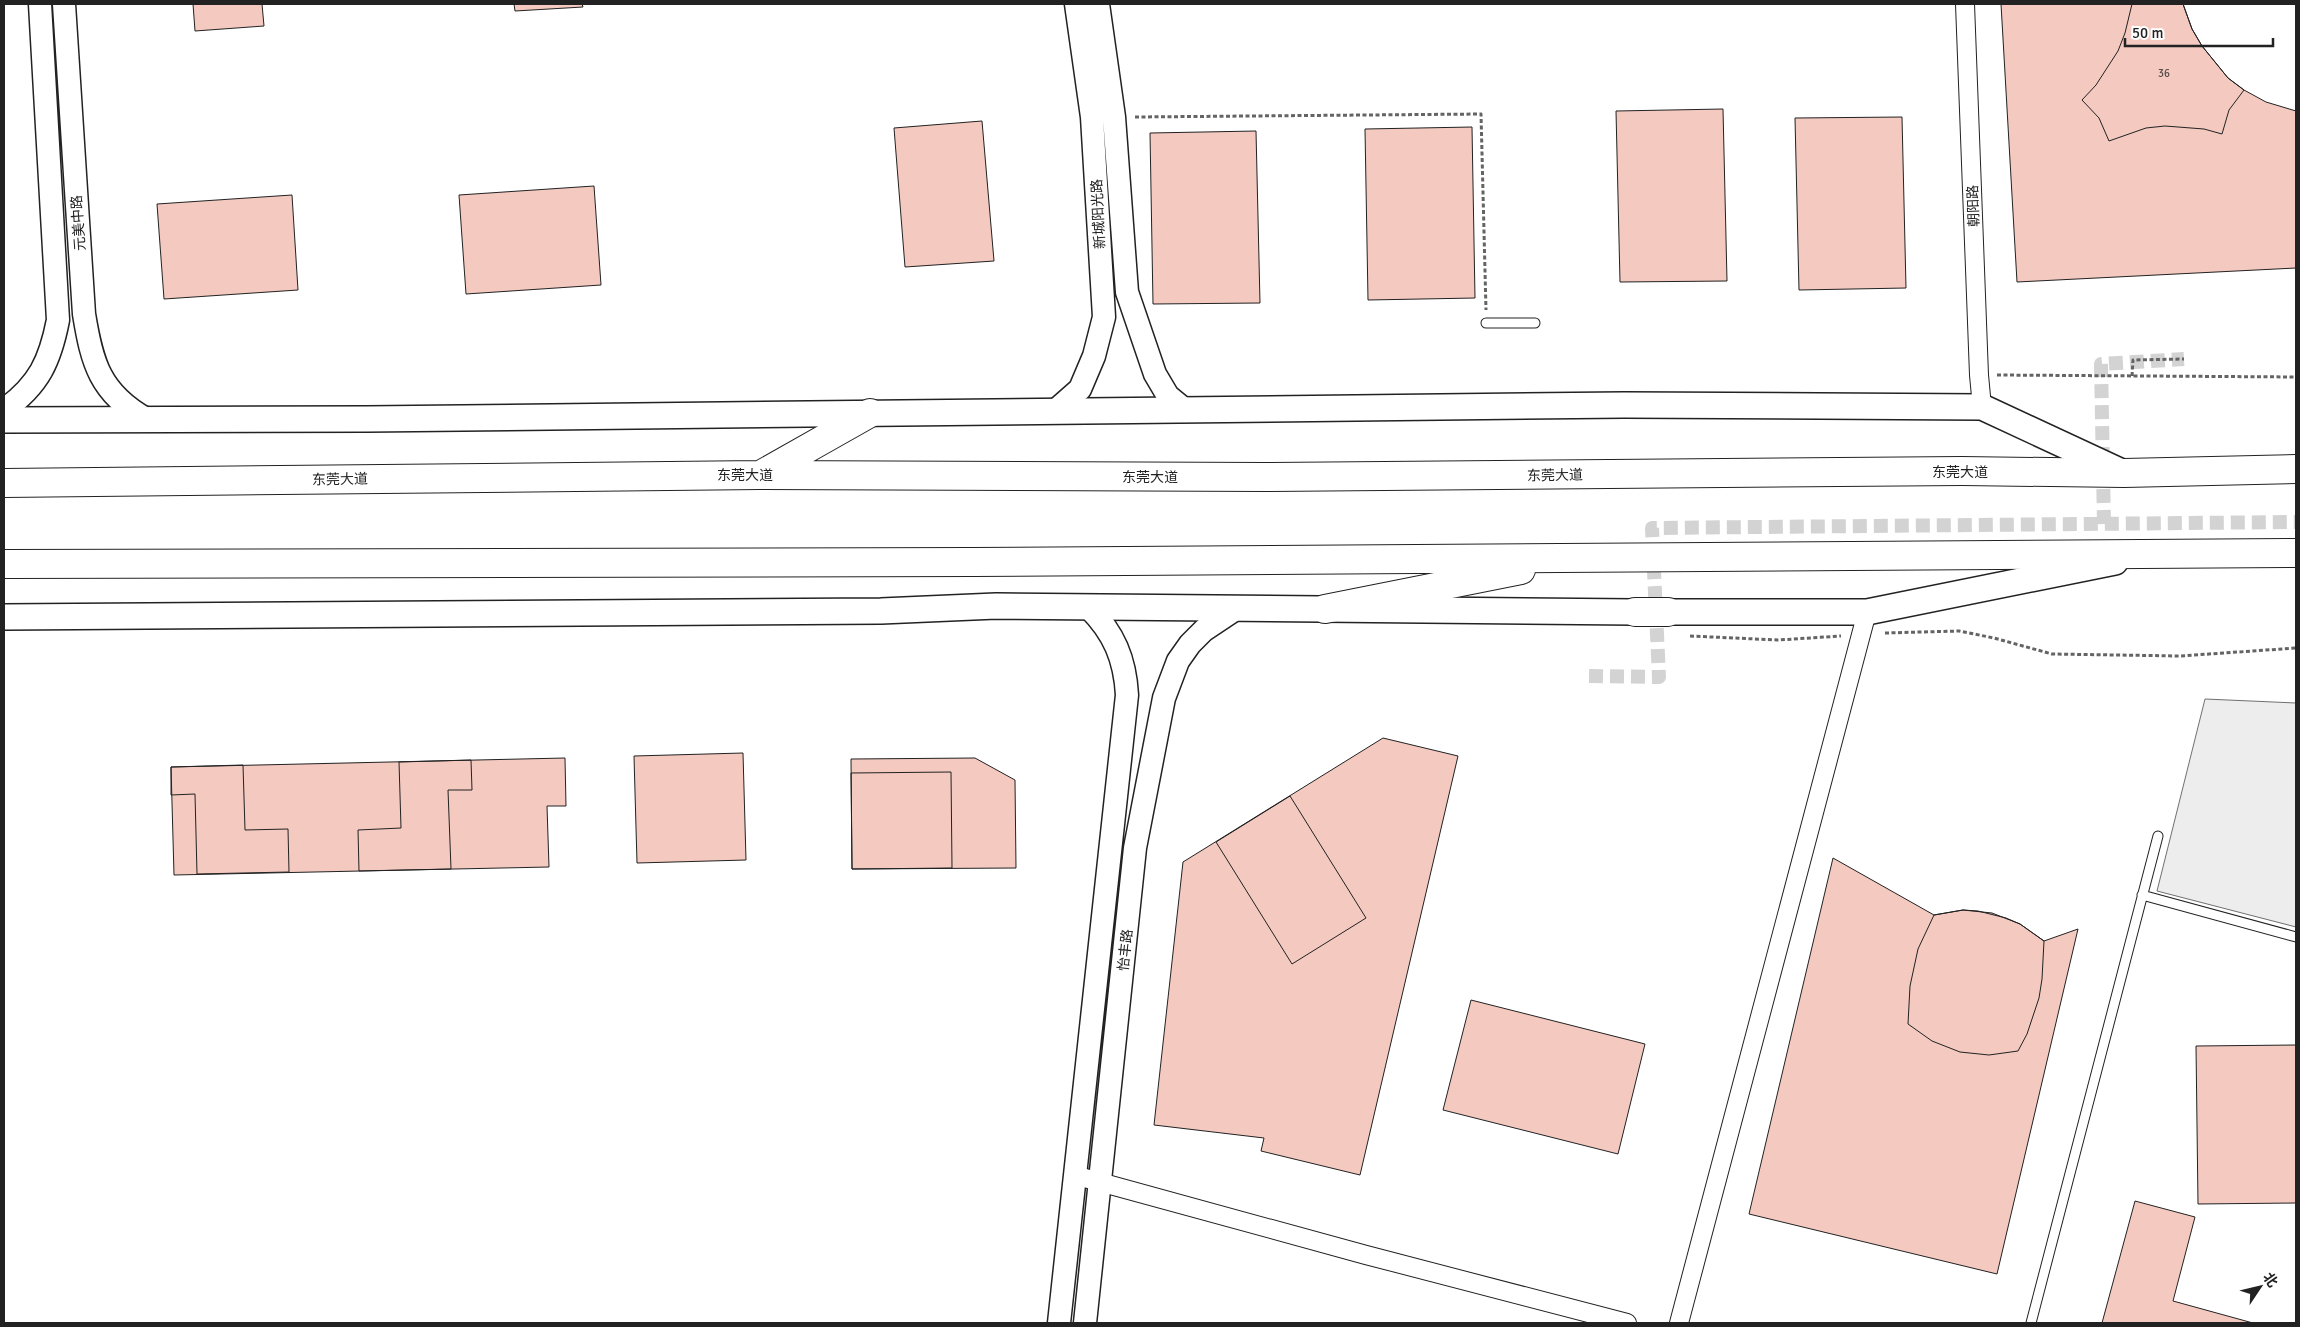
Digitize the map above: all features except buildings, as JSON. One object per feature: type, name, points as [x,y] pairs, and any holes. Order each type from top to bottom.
[{"type":"main road","points":[[4,420],[367,419],[1624,404],[1982,407],[2124,473]]},
{"type":"main road","points":[[760,475],[870,413]]},
{"type":"main road","name":"东莞大道","points":[[4,483],[760,475],[1265,478],[1952,471],[2124,473],[2296,469]]},
{"type":"main road","points":[[4,564],[973,562],[2296,553]]},
{"type":"main road","points":[[4,617],[861,611],[996,606],[1668,612],[1864,623],[2149,555]]},
{"type":"main road","points":[[1325,609],[1449,583],[1594,557]]},
{"type":"street","name":"元美中路","points":[[4,410],[20,398],[40,373],[52,349],[58,320],[40,4]]},
{"type":"street","name":"元美中路","points":[[64,4],[84,314],[89,349],[99,372],[112,394],[127,408],[146,419]]},
{"type":"street","name":"新城阳光路","points":[[1055,411],[1080,389],[1094,356],[1104,317],[1092,116],[1076,4]]},
{"type":"street","name":"新城阳光路","points":[[1098,4],[1114,117],[1127,292],[1155,374],[1168,396],[1184,410]]},
{"type":"street","name":"朝阳路","points":[[1965,4],[1979,375],[1982,407]]},
{"type":"street","name":"怡丰路","points":[[1059,1323],[1127,695],[1126,675],[1121,656],[1108,630],[1089,608]]},
{"type":"street","name":"怡丰路","points":[[1085,1323],[1135,848],[1164,698],[1178,661],[1190,644],[1204,630],[1237,608]]},
{"type":"street","points":[[1678,1323],[1864,623]]},
{"type":"street","points":[[1074,1175],[1366,1255],[1627,1323]]},
{"type":"lane","points":[[1486,323],[1535,323]]},
{"type":"lane","points":[[2031,1323],[2158,836]]},
{"type":"lane","points":[[2142,895],[2296,937]]},
{"type":"path","points":[[1114,117],[1481,114],[1486,323]]},
{"type":"path","points":[[2132,376],[2133,360],[2184,359]]},
{"type":"path","points":[[1979,375],[2296,377]]},
{"type":"path","points":[[1681,636],[1778,640],[1864,623],[1904,631],[1959,631],[1994,638],[2052,654],[2180,656],[2296,648]]},
{"type":"shaded area","points":[[2205,699],[2296,703],[2296,927],[2157,891]]},
{"type":"tunnel","points":[[2104,524],[2101,364],[2184,359]]},
{"type":"tunnel","points":[[1589,676],[1659,677],[1652,528],[2296,522]]}]
